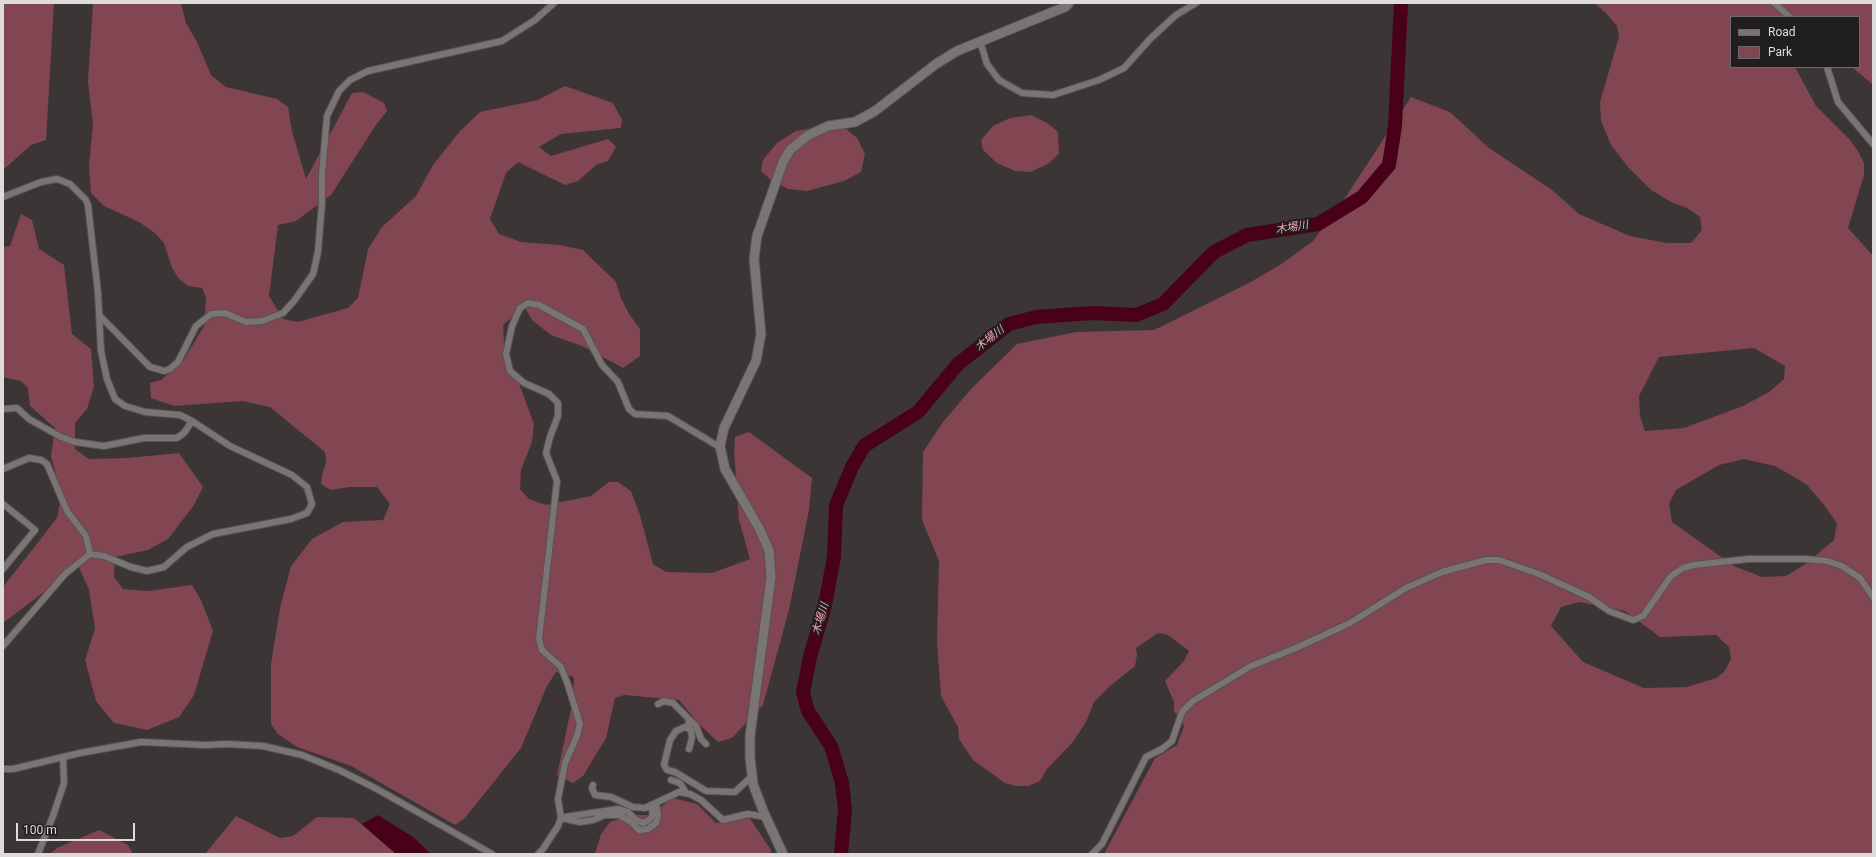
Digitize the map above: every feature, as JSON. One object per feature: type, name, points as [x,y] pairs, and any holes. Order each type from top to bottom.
[{"type":"street","points":[[100,316],[150,367],[164,371],[170,369],[178,362],[196,326],[211,314],[225,313],[246,322],[262,321],[283,312],[294,301],[313,274],[318,252],[327,116],[339,91],[350,80],[368,71],[502,41],[535,20],[554,3]]},
{"type":"street","points":[[782,854],[753,784],[750,736],[771,578],[769,550],[759,528],[725,470],[720,448],[724,428],[756,361],[761,334],[754,259],[757,236],[783,162],[790,150],[807,136],[828,126],[855,122],[876,111],[936,64],[957,51],[1065,7],[1069,3]]},
{"type":"street","points":[[980,41],[987,64],[999,80],[1022,93],[1054,95],[1099,80],[1124,68],[1151,38],[1176,15],[1196,3]]},
{"type":"street","points":[[1774,3],[1789,16]]},
{"type":"street","points":[[1827,68],[1838,102],[1873,144]]},
{"type":"street","points":[[3,197],[41,182],[57,179],[70,184],[83,195],[88,205],[100,316],[102,351],[107,379],[115,399],[125,406],[145,412],[180,415],[192,421],[230,446],[292,475],[307,487],[312,504],[307,513],[291,519],[213,534],[187,547],[164,567],[147,571],[131,567],[104,556],[90,554],[65,574],[3,646]]},
{"type":"street","points":[[538,854],[543,849],[562,818],[558,798],[563,770],[580,724],[568,684],[561,667],[542,650],[539,639],[557,481],[546,453],[558,416],[558,403],[549,394],[524,383],[510,371],[506,354],[512,326],[520,308],[528,303],[539,305],[583,329],[602,364],[618,382],[629,409],[635,414],[668,416],[720,448]]},
{"type":"street","points":[[3,409],[17,408],[29,419],[61,437],[75,442],[104,446],[144,438],[177,438],[184,433],[192,421]]},
{"type":"street","points":[[3,469],[29,458],[41,460],[47,464],[67,512],[86,536],[90,554]]},
{"type":"street","points":[[3,569],[35,530],[4,506]]},
{"type":"street","points":[[1092,854],[1102,844],[1146,757],[1162,749],[1172,741],[1182,712],[1193,701],[1251,666],[1296,648],[1350,622],[1406,588],[1442,572],[1486,560],[1499,560],[1540,574],[1589,598],[1609,611],[1633,620],[1643,616],[1671,576],[1683,568],[1694,565],[1748,559],[1805,559],[1827,561],[1842,566],[1860,578],[1873,597]]},
{"type":"street","points":[[658,704],[664,701],[673,703],[696,726],[701,739],[706,744]]},
{"type":"street","points":[[689,719],[688,728],[691,730],[692,738],[689,749]]},
{"type":"street","points":[[688,728],[685,727],[676,731],[670,740],[664,765],[667,770],[674,772],[706,791],[734,792],[752,776]]},
{"type":"street","points":[[3,769],[13,769],[141,742],[263,746],[302,755],[339,770],[375,788],[492,854]]},
{"type":"street","points":[[38,854],[64,783],[63,758]]},
{"type":"street","points":[[671,780],[680,783],[688,793]]},
{"type":"street","points":[[688,793],[694,784]]},
{"type":"street","points":[[593,785],[592,788],[595,795],[611,797],[633,807],[645,808],[679,792],[688,793],[701,800],[723,820],[748,814],[766,817]]},
{"type":"street","points":[[562,818],[580,822],[605,815],[619,815],[639,830],[648,829],[656,823],[658,814],[654,804]]},
{"type":"green space","points":[[3,3],[54,3],[46,140],[31,145],[3,170]]},
{"type":"green space","points":[[93,3],[181,3],[186,23],[197,42],[211,75],[226,87],[277,99],[288,107],[292,131],[306,179],[352,93],[363,92],[384,103],[387,111],[376,125],[331,195],[296,221],[278,225],[269,296],[283,319],[298,322],[348,308],[358,298],[368,249],[382,227],[416,196],[433,165],[460,131],[480,112],[538,100],[565,86],[613,103],[622,120],[621,128],[561,134],[539,147],[551,156],[608,139],[616,147],[608,161],[596,165],[578,181],[565,185],[518,162],[506,173],[490,219],[499,234],[521,242],[560,245],[583,250],[616,282],[621,298],[629,314],[640,329],[640,356],[623,368],[582,346],[551,335],[532,320],[524,306],[503,325],[504,343],[534,424],[532,442],[521,470],[520,489],[529,499],[546,505],[591,496],[609,482],[618,482],[631,491],[640,515],[653,564],[666,572],[712,573],[750,559],[739,520],[734,451],[735,437],[749,432],[812,478],[809,510],[789,610],[763,705],[732,738],[718,742],[698,723],[679,700],[624,695],[615,698],[606,738],[583,776],[573,783],[557,775],[573,700],[574,677],[556,672],[547,686],[521,748],[465,818],[455,825],[351,766],[297,747],[278,734],[271,724],[271,664],[280,608],[291,566],[312,539],[343,522],[383,520],[390,504],[377,487],[350,487],[331,490],[321,484],[326,462],[325,452],[270,407],[243,401],[174,406],[151,398],[150,383],[161,380],[183,361],[204,326],[206,297],[202,288],[188,286],[179,279],[172,268],[164,243],[155,233],[139,222],[104,206],[91,193],[89,166],[93,124],[88,82]]},
{"type":"green space","points":[[1594,3],[1873,3],[1873,85],[1853,68],[1860,68],[1860,16],[1730,16],[1730,68],[1796,68],[1816,106],[1850,140],[1864,163],[1864,175],[1848,228],[1873,256],[1873,854],[1104,854],[1155,758],[1177,745],[1184,726],[1174,711],[1174,702],[1165,681],[1184,661],[1189,651],[1168,635],[1158,633],[1136,648],[1137,655],[1135,666],[1110,686],[1094,702],[1086,722],[1072,743],[1046,770],[1040,781],[1028,786],[1016,786],[1005,783],[973,760],[959,739],[958,727],[941,696],[937,642],[939,561],[922,520],[923,452],[943,422],[971,389],[1017,344],[1076,332],[1154,330],[1247,284],[1280,265],[1313,241],[1347,195],[1411,97],[1450,112],[1489,148],[1552,190],[1579,214],[1630,236],[1667,243],[1691,243],[1702,230],[1700,217],[1687,208],[1671,202],[1651,190],[1628,167],[1611,145],[1601,121],[1600,102],[1619,37],[1617,26],[1605,12]],"holes":[[[1754,348],[1785,366],[1784,379],[1769,392],[1743,406],[1684,428],[1645,431],[1640,416],[1639,396],[1659,357]],[[1744,459],[1775,466],[1806,484],[1837,523],[1834,540],[1807,563],[1786,576],[1762,577],[1734,566],[1672,522],[1669,504],[1676,490],[1719,465]],[[1579,602],[1625,611],[1660,637],[1716,635],[1729,647],[1731,659],[1724,672],[1716,678],[1687,687],[1644,688],[1583,662],[1551,626],[1561,607]]]},
{"type":"green space","points":[[1031,115],[1047,123],[1058,132],[1059,154],[1048,164],[1030,172],[1015,171],[997,163],[983,150],[981,140],[993,126],[1010,118]]},
{"type":"green space","points":[[823,126],[845,128],[857,138],[865,154],[861,172],[844,181],[807,191],[788,189],[772,181],[761,171],[763,160],[777,143],[796,131]]},
{"type":"green space","points":[[21,214],[32,220],[39,249],[64,265],[72,334],[91,349],[94,387],[87,409],[75,423],[75,449],[89,459],[128,458],[179,453],[203,487],[194,505],[168,539],[148,550],[115,557],[114,577],[123,589],[148,591],[192,585],[201,600],[213,631],[194,695],[179,717],[147,730],[114,723],[96,701],[85,660],[95,629],[89,590],[76,561],[44,592],[3,623],[3,587],[57,518],[60,502],[60,490],[51,456],[55,428],[30,406],[28,388],[21,381],[3,377],[3,247],[10,246]]},
{"type":"green space","points":[[673,798],[697,804],[716,823],[749,817],[771,850],[770,854],[595,854],[601,834],[610,822],[630,815],[649,815]]},
{"type":"green space","points":[[236,816],[280,838],[293,836],[317,817],[354,818],[396,854],[205,854]]},
{"type":"green space","points":[[99,830],[128,845],[133,854],[50,854],[57,848]]},
{"type":"shaded area","points":[[378,815],[413,837],[431,854],[396,854],[362,824]]},
{"type":"waterway","name":"木場川","points":[[841,854],[845,810],[842,783],[831,746],[808,711],[803,693],[810,657],[825,605],[834,557],[836,505],[852,467],[864,446],[918,412],[958,364],[1009,324],[1036,317],[1092,313],[1136,315],[1163,304],[1214,252],[1247,235],[1318,224],[1362,197],[1389,165],[1395,126],[1401,3]]}]
